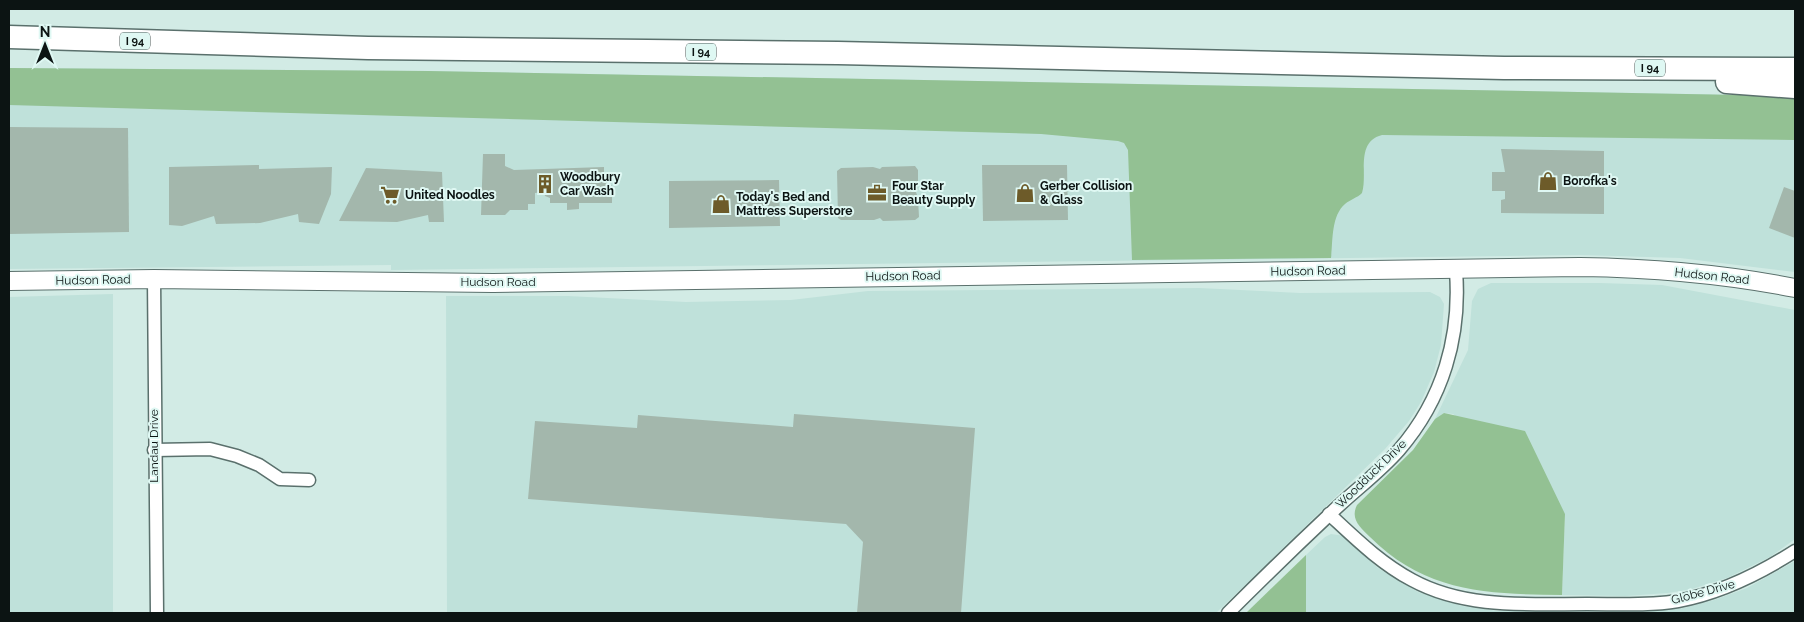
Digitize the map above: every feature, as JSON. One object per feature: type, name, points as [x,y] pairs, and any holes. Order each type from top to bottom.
[{"type":"highway","name":"I 94","points":[[9,37],[261,45],[838,53],[1504,68],[1795,69]]},
{"type":"highway","points":[[9,53],[261,45]]},
{"type":"highway","points":[[1504,68],[1795,87]]},
{"type":"street","name":"Hudson Road","points":[[9,281],[154,278],[493,283],[1631,268],[1715,275],[1795,288]]},
{"type":"street","name":"Woodduck Drive","points":[[1228,613],[1329,514],[1398,452],[1420,423],[1437,394],[1449,359],[1458,297],[1456,270]]},
{"type":"street","name":"Landau Drive","points":[[154,278],[154,450],[157,613]]},
{"type":"street","points":[[154,450],[210,449],[237,456],[259,465],[280,478],[309,480]]},
{"type":"street","name":"Globe Drive","points":[[1329,514],[1371,553],[1413,581],[1461,598],[1480,602],[1632,604],[1679,600],[1733,585],[1769,567],[1795,550]]},
{"type":"shaded area","points":[[9,68],[428,71],[1795,96],[1795,272],[1680,258],[1580,255],[391,270],[391,265],[9,269]]},
{"type":"shaded area","points":[[1491,283],[1662,285],[1795,310],[1795,539],[1770,557],[1727,578],[1692,589],[1626,596],[1562,595],[1565,514],[1453,414],[1444,413],[1434,421],[1468,350],[1472,301],[1478,289]]},
{"type":"shaded area","points":[[1199,288],[1300,293],[1430,292],[1440,297],[1444,304],[1441,345],[1434,372],[1421,402],[1409,421],[1385,449],[1216,613],[447,613],[446,296],[568,296],[686,302],[791,300],[868,291]]},
{"type":"shaded area","points":[[113,294],[113,613],[9,613],[9,297]]},
{"type":"shaded area","points":[[1331,534],[1345,536],[1378,568],[1418,592],[1462,606],[1498,611],[1644,612],[1684,608],[1747,588],[1795,561],[1795,613],[1306,613],[1306,555],[1325,537]]},
{"type":"green space","points":[[9,68],[428,71],[1795,96],[1795,140],[1382,135],[1368,144],[1365,151],[1362,193],[1345,204],[1337,215],[1331,258],[1132,260],[1128,150],[1124,143],[1118,141],[1041,134],[9,105]]},
{"type":"green space","points":[[1444,413],[1525,431],[1565,514],[1562,595],[1483,591],[1459,587],[1436,580],[1413,570],[1391,556],[1363,530],[1355,519],[1357,505],[1413,450],[1435,419]]},
{"type":"green space","points":[[1306,555],[1306,613],[1246,613]]},
{"type":"building","points":[[9,127],[128,128],[129,232],[9,234]]},
{"type":"building","name":"Borofka's","points":[[1501,149],[1604,151],[1604,214],[1501,213],[1501,200],[1505,199],[1505,191],[1492,191],[1492,172],[1505,172]]},
{"type":"building","name":"Woodbury Car Wash","points":[[483,154],[505,154],[505,166],[514,170],[604,167],[604,177],[612,186],[612,203],[579,203],[579,209],[567,210],[567,203],[550,203],[550,198],[545,196],[544,192],[535,193],[535,204],[528,204],[528,210],[510,210],[505,215],[481,215]]},
{"type":"building","points":[[259,165],[259,169],[332,167],[331,194],[319,224],[299,222],[298,214],[260,223],[216,224],[214,216],[182,226],[169,225],[169,167]]},
{"type":"building","name":"Gerber Collision & Glass","points":[[982,165],[1067,165],[1068,220],[983,221]]},
{"type":"building","name":"Four Star Beauty Supply","points":[[915,166],[918,170],[918,188],[916,192],[919,217],[915,220],[883,221],[880,218],[874,220],[841,220],[838,218],[837,171],[841,168],[873,167],[880,169],[882,167]]},
{"type":"building","points":[[366,168],[442,172],[444,222],[429,222],[428,215],[397,222],[339,221]]},
{"type":"building","points":[[779,180],[780,226],[669,228],[669,181]]},
{"type":"building","points":[[1784,187],[1795,191],[1795,238],[1769,228]]},
{"type":"building","points":[[794,414],[975,428],[961,613],[857,613],[863,542],[846,524],[528,499],[535,421],[637,428],[638,415],[793,427]]},
{"type":"place","name":"Borofka's","points":[[1548,181]]},
{"type":"place","name":"Woodbury Car Wash","points":[[545,184]]},
{"type":"place","name":"Four Star Beauty Supply","points":[[877,193]]},
{"type":"place","name":"Gerber Collision & Glass","points":[[1025,193]]},
{"type":"place","name":"United Noodles","points":[[390,195]]},
{"type":"place","name":"Today's Bed and Mattress Superstore","points":[[721,204]]}]
